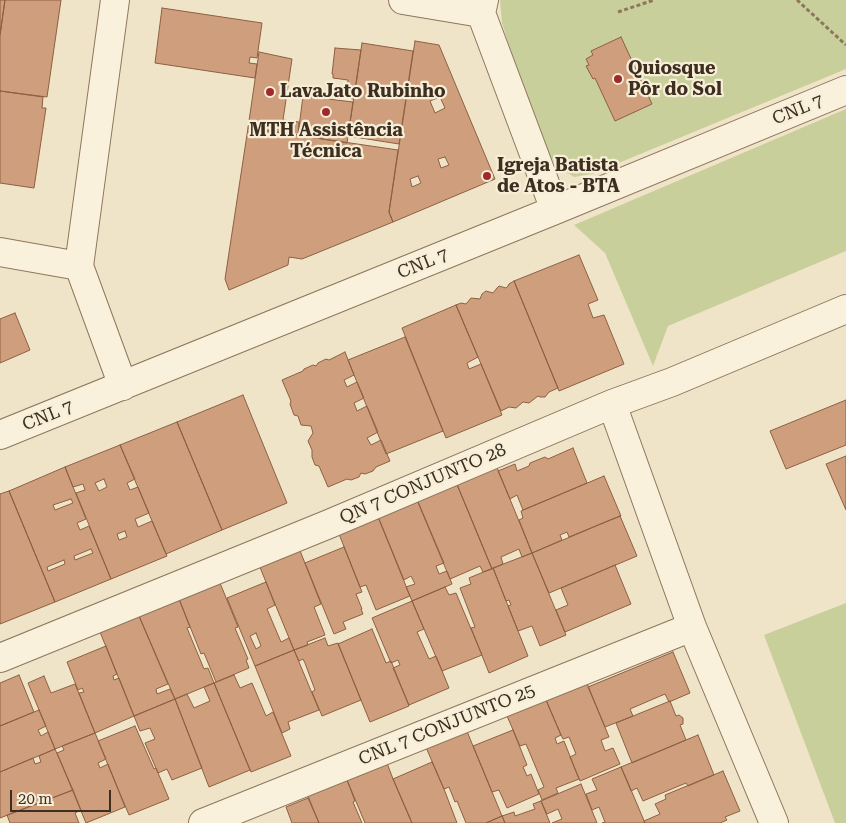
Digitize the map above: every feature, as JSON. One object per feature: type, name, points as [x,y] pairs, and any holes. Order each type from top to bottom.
[{"type":"street","points":[[115,0],[79,266],[123,386]]},
{"type":"street","points":[[403,0],[482,7],[555,210]]},
{"type":"street","name":"CNL 7","points":[[0,436],[846,90]]},
{"type":"street","points":[[0,252],[79,266]]},
{"type":"street","name":"QN 7 CONJUNTO 28","points":[[0,658],[330,524],[612,404],[672,382],[846,309]]},
{"type":"street","points":[[612,404],[692,627],[774,823]]},
{"type":"street","name":"CNL 7 CONJUNTO 25","points":[[203,823],[692,627]]},
{"type":"path","points":[[618,12],[654,0]]},
{"type":"path","points":[[797,0],[846,45]]},
{"type":"green space","points":[[500,0],[846,0],[846,69],[592,174],[574,177],[559,167],[540,145],[502,23]]},
{"type":"green space","points":[[846,109],[846,251],[668,326],[653,366],[605,253],[574,225]]},
{"type":"green space","points":[[846,603],[846,823],[835,823],[764,635]]},
{"type":"building","points":[[0,0],[5,0],[0,35]]},
{"type":"building","points":[[5,0],[61,0],[47,97],[0,91],[0,35]]},
{"type":"building","points":[[162,8],[262,23],[257,58],[250,57],[249,63],[257,64],[255,78],[155,63]]},
{"type":"building","name":"Quiosque Pôr do Sol","points":[[621,37],[652,104],[615,121],[595,78],[593,79],[586,66],[589,65],[586,59],[593,55],[591,51]]},
{"type":"building","points":[[415,41],[439,45],[495,179],[393,222],[389,212]],"holes":[[[440,97],[445,108],[435,113],[430,101]],[[445,157],[449,165],[441,168],[438,159]],[[418,176],[421,183],[412,187],[410,179]]]},
{"type":"building","points":[[362,43],[413,51],[399,144],[348,136]]},
{"type":"building","points":[[335,48],[361,50],[354,99],[347,98],[348,80],[333,78]]},
{"type":"building","name":"LavaJato Rubinho","points":[[259,52],[292,59],[283,120],[299,122],[298,135],[248,128]]},
{"type":"building","points":[[0,91],[43,97],[42,108],[46,108],[34,188],[0,183]]},
{"type":"building","name":"MTH Assistência Técnica","points":[[303,96],[353,102],[347,143],[298,135]]},
{"type":"building","points":[[248,128],[398,150],[389,212],[393,222],[302,259],[289,257],[288,265],[229,290],[225,279]]},
{"type":"building","points":[[579,255],[598,300],[588,304],[593,318],[604,315],[624,364],[559,391],[514,281]]},
{"type":"building","points":[[514,281],[558,388],[549,392],[545,397],[538,396],[529,403],[523,402],[516,408],[509,407],[501,411],[456,305],[466,304],[471,298],[480,299],[486,291],[493,293],[499,286],[506,288]]},
{"type":"building","points":[[456,305],[478,357],[467,363],[469,369],[481,364],[502,415],[446,438],[402,328]]},
{"type":"building","points":[[15,313],[30,350],[0,363],[0,319]]},
{"type":"building","points":[[405,337],[443,431],[386,454],[348,360]]},
{"type":"building","points":[[345,352],[354,375],[344,380],[347,387],[357,382],[364,398],[354,403],[357,411],[367,406],[378,432],[367,438],[371,445],[381,440],[390,461],[376,467],[373,471],[365,474],[361,473],[359,477],[351,480],[347,479],[328,487],[319,466],[315,465],[312,457],[312,450],[308,441],[313,433],[311,426],[301,425],[298,416],[294,415],[290,404],[291,401],[282,380]]},
{"type":"building","points":[[243,395],[287,503],[222,530],[177,422]]},
{"type":"building","points":[[846,400],[846,445],[786,469],[770,431]]},
{"type":"building","points":[[177,422],[222,530],[166,554],[120,445]]},
{"type":"building","points":[[120,445],[135,479],[127,483],[130,490],[138,487],[149,513],[135,519],[138,527],[152,521],[167,556],[111,579],[76,493],[85,490],[83,484],[73,487],[65,467]],"holes":[[[104,479],[107,487],[99,491],[95,483]],[[125,531],[127,537],[119,540],[117,534]]]},
{"type":"building","points":[[573,448],[587,483],[523,510],[517,495],[510,499],[498,471],[515,464],[517,471],[529,466],[530,463],[545,457],[548,459]]},
{"type":"building","points":[[846,456],[846,510],[826,464]]},
{"type":"building","points":[[496,465],[532,553],[522,557],[519,549],[501,557],[503,564],[492,569],[456,482]]},
{"type":"building","points":[[65,467],[86,519],[77,523],[80,530],[89,526],[111,579],[55,602],[9,491]],"holes":[[[71,499],[73,503],[55,510],[53,505]],[[91,549],[93,553],[75,560],[74,556]],[[64,560],[65,564],[48,571],[47,567]]]},
{"type":"building","points":[[604,476],[621,516],[569,537],[567,532],[560,535],[562,540],[532,553],[519,520],[523,518],[521,511]]},
{"type":"building","points":[[456,482],[492,569],[483,572],[480,566],[450,579],[417,500]]},
{"type":"building","points":[[9,491],[55,602],[0,624],[0,494]]},
{"type":"building","points":[[416,497],[444,563],[436,566],[439,574],[447,571],[452,584],[412,601],[406,587],[415,584],[411,576],[404,580],[377,514]]},
{"type":"building","points":[[620,516],[637,556],[549,593],[532,553]]},
{"type":"building","points":[[378,517],[410,596],[376,610],[366,585],[360,587],[339,534]]},
{"type":"building","points":[[344,547],[362,592],[356,594],[363,614],[343,622],[346,629],[334,634],[305,563]]},
{"type":"building","points":[[299,548],[321,604],[314,607],[325,635],[307,642],[308,645],[294,650],[259,565]]},
{"type":"building","points":[[532,553],[566,635],[540,646],[532,626],[518,631],[508,606],[511,605],[509,600],[506,601],[493,568]]},
{"type":"building","points":[[615,565],[631,604],[565,632],[556,610],[568,605],[561,588]]},
{"type":"building","points":[[493,568],[528,656],[489,673],[471,628],[475,627],[460,588],[471,584],[469,578]]},
{"type":"building","points":[[266,582],[275,605],[267,609],[281,642],[289,638],[294,650],[255,666],[227,598]],"holes":[[[256,633],[261,646],[256,649],[250,636]]]},
{"type":"building","points":[[220,583],[238,627],[235,628],[248,659],[246,660],[249,668],[216,682],[204,653],[201,654],[179,599]]},
{"type":"building","points":[[445,587],[449,595],[456,593],[482,655],[442,671],[412,601]]},
{"type":"building","points":[[179,599],[190,627],[187,628],[204,669],[208,668],[214,683],[175,699],[139,616]]},
{"type":"building","points":[[412,601],[424,629],[417,632],[429,659],[436,656],[449,688],[409,705],[393,668],[400,665],[398,660],[391,663],[372,618]]},
{"type":"building","points":[[139,616],[168,684],[156,689],[157,694],[170,689],[175,699],[134,716],[100,632]]},
{"type":"building","points":[[372,629],[386,663],[391,661],[409,706],[370,722],[338,644]]},
{"type":"building","points":[[325,638],[328,646],[338,643],[361,700],[322,716],[312,692],[315,690],[305,663],[303,659],[299,661],[294,650]]},
{"type":"building","points":[[106,646],[117,674],[113,676],[114,680],[119,678],[134,716],[95,733],[79,693],[84,692],[82,688],[78,690],[67,662]]},
{"type":"building","points":[[294,650],[319,710],[288,722],[290,729],[282,733],[255,666]]},
{"type":"building","points":[[673,652],[690,693],[669,702],[665,694],[630,709],[633,716],[605,727],[588,687]]},
{"type":"building","points":[[19,675],[34,712],[0,726],[0,683]]},
{"type":"building","points":[[234,675],[240,688],[252,683],[266,716],[273,712],[291,756],[251,772],[214,683]]},
{"type":"building","points":[[44,676],[51,693],[75,684],[95,733],[55,749],[28,683]]},
{"type":"building","points":[[584,676],[609,737],[601,740],[605,751],[613,748],[620,764],[580,781],[570,757],[576,754],[569,737],[563,739],[543,693]]},
{"type":"building","points":[[214,683],[250,770],[209,787],[175,699],[187,694],[194,708],[210,701],[204,687]]},
{"type":"building","points":[[543,693],[561,735],[555,738],[557,744],[564,741],[579,779],[556,788],[558,793],[542,800],[538,790],[544,787],[526,744],[520,746],[504,709]]},
{"type":"building","points":[[175,699],[202,768],[172,780],[167,769],[158,773],[145,743],[155,739],[150,728],[140,731],[134,716]]},
{"type":"building","points":[[670,701],[676,716],[679,715],[683,718],[683,724],[680,725],[686,740],[632,763],[616,723]]},
{"type":"building","points":[[39,710],[46,726],[38,730],[41,736],[48,732],[55,749],[0,772],[0,726]]},
{"type":"building","points":[[135,726],[169,799],[129,815],[98,741]]},
{"type":"building","points":[[466,729],[502,816],[486,823],[466,823],[449,787],[444,789],[425,745]]},
{"type":"building","points":[[513,730],[527,765],[523,767],[527,776],[531,774],[539,794],[507,808],[499,790],[492,792],[473,746]]},
{"type":"building","points":[[95,733],[106,759],[98,763],[100,768],[108,764],[125,807],[86,823],[57,753],[64,750],[62,746]]},
{"type":"building","points":[[698,735],[714,775],[688,786],[686,783],[643,801],[637,788],[631,791],[621,767]]},
{"type":"building","points":[[55,749],[73,790],[0,818],[0,772],[33,758],[35,764],[41,762],[39,756]]},
{"type":"building","points":[[432,762],[457,823],[412,823],[393,779]]},
{"type":"building","points":[[387,763],[412,823],[365,823],[347,780]]},
{"type":"building","points":[[621,767],[645,823],[602,823],[605,822],[599,807],[592,810],[586,794],[597,790],[592,779]]},
{"type":"building","points":[[723,771],[740,811],[725,817],[727,820],[720,823],[645,823],[644,821],[660,814],[655,804],[666,799],[665,795]]},
{"type":"building","points":[[347,780],[355,801],[353,802],[362,823],[319,823],[308,796]]},
{"type":"building","points":[[581,784],[597,823],[552,823],[562,819],[558,809],[547,814],[541,801]]},
{"type":"building","points":[[73,790],[81,810],[75,813],[79,823],[10,823],[7,815]]},
{"type":"building","points":[[308,798],[319,823],[292,823],[286,807]]},
{"type":"building","points":[[541,801],[550,823],[505,823],[502,816],[514,812],[515,816],[535,809],[533,804]]},
{"type":"building","points":[[502,816],[505,823],[486,823]]},
{"type":"place","name":"Quiosque Pôr do Sol","points":[[618,79]]},
{"type":"place","name":"LavaJato Rubinho","points":[[270,92]]},
{"type":"place","name":"MTH Assistência Técnica","points":[[326,112]]},
{"type":"place","name":"Igreja Batista de Atos - BTA","points":[[487,176]]}]
